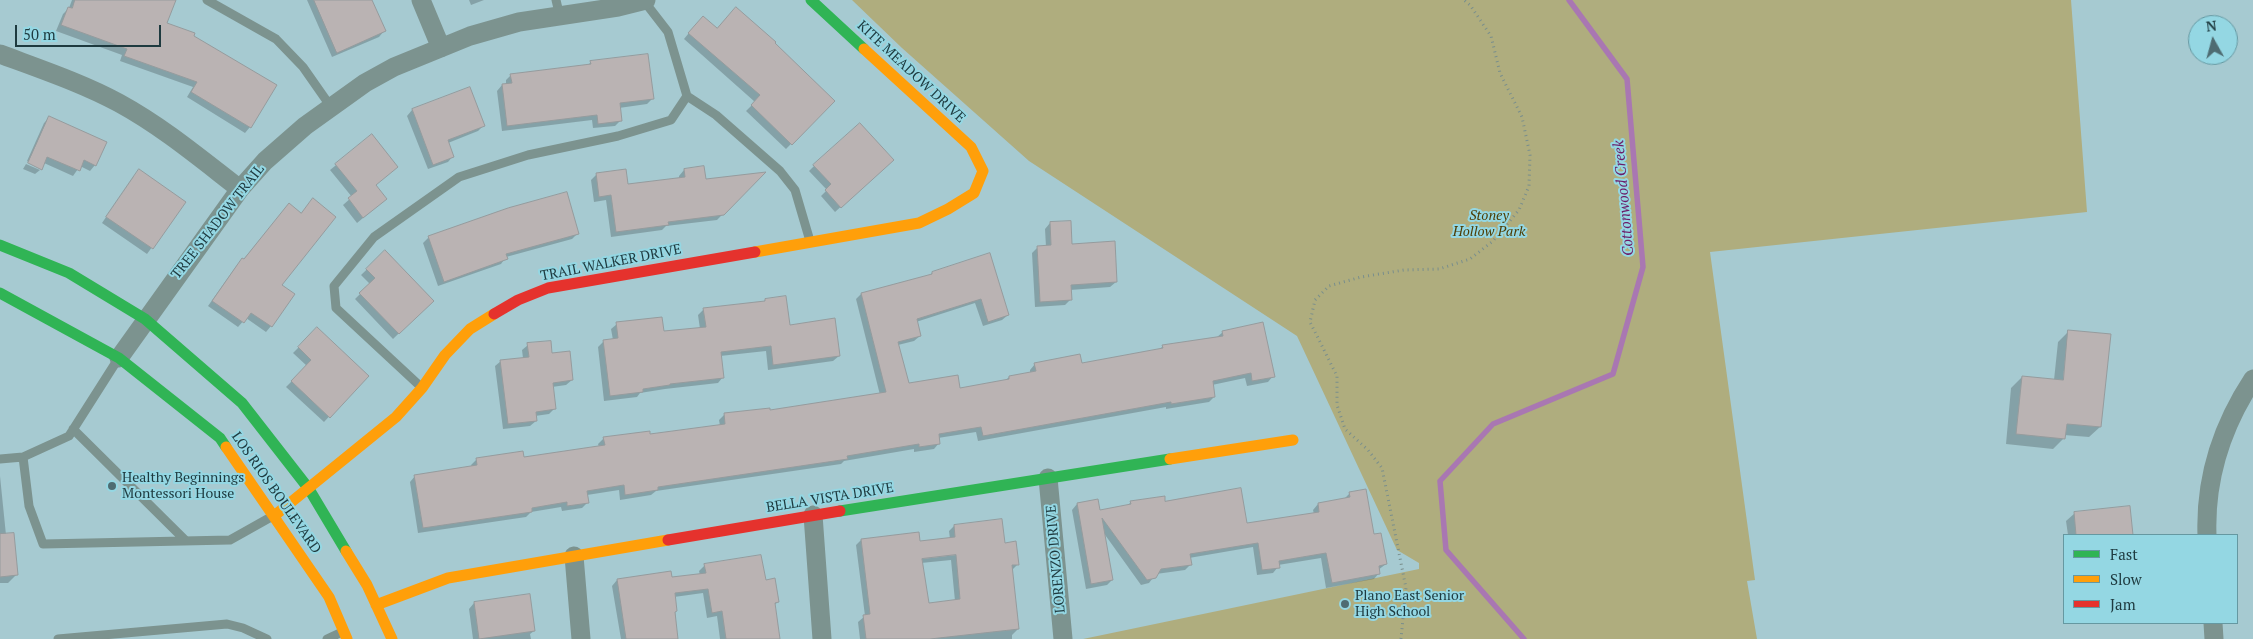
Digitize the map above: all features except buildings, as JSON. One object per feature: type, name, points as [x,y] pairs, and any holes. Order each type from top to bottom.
[{"type":"street","points":[[421,0],[441,48]]},
{"type":"street","name":"TREE SHADOW TRAIL","points":[[118,358],[240,189],[265,162],[305,126],[365,83],[394,67],[470,36],[519,22],[558,8],[645,0]]},
{"type":"street","name":"KITE MEADOW DRIVE","points":[[811,0],[971,147],[983,171]]},
{"type":"street","points":[[0,54],[88,88],[120,104],[178,141],[240,189]]},
{"type":"street","name":"TRAIL WALKER DRIVE","points":[[274,516],[396,417],[422,388],[445,355],[470,330],[518,300],[548,288],[919,223],[948,209],[974,193],[983,171]]},
{"type":"street","name":"LOS RIOS BOULEVARD","points":[[0,245],[70,273],[145,319],[242,403],[309,489],[367,585],[392,639]]},
{"type":"street","name":"LOS RIOS BOULEVARD","points":[[0,293],[118,358],[220,438],[329,597],[346,635]]},
{"type":"street","points":[[2207,534],[2206,517],[2211,474],[2222,438],[2242,396],[2253,379]]},
{"type":"street","name":"BELLA VISTA DRIVE","points":[[376,605],[448,578],[813,515],[1293,440]]},
{"type":"street","name":"LORENZO DRIVE","points":[[1048,478],[1063,639]]},
{"type":"street","points":[[813,515],[822,639]]},
{"type":"street","points":[[574,556],[581,639]]},
{"type":"street","points":[[2213,624],[2214,639]]},
{"type":"lane","points":[[207,0],[276,39],[303,67],[331,107]]},
{"type":"lane","points":[[645,0],[668,32],[688,96],[716,115],[780,170],[796,190],[811,243]]},
{"type":"lane","points":[[422,388],[336,308],[334,286],[374,237],[459,176],[528,155],[618,136],[671,120],[688,96]]},
{"type":"lane","points":[[0,459],[23,457],[69,436],[118,358]]},
{"type":"lane","points":[[73,429],[186,542]]},
{"type":"lane","points":[[23,457],[28,506],[43,544],[230,540],[274,516]]},
{"type":"lane","points":[[58,639],[227,624],[243,628],[267,639]]},
{"type":"lane","points":[[327,639],[346,635]]},
{"type":"path","points":[[1401,639],[1406,588],[1382,468],[1368,450],[1346,429],[1337,405],[1337,376],[1310,322],[1314,300],[1329,286],[1361,277],[1404,270],[1439,269],[1470,259],[1492,241],[1519,210],[1529,186],[1530,155],[1522,117],[1500,73],[1491,36],[1470,5],[1464,0]]},
{"type":"green space","name":"Stoney Hollow Park","points":[[852,0],[2071,0],[2087,212],[1710,252],[1755,580],[1747,581],[1757,639],[1083,639],[1419,569],[1419,563],[1397,550],[1297,336],[1029,161],[902,48]]},
{"type":"waterway","name":"Cottonwood Creek","points":[[1524,639],[1446,550],[1440,481],[1493,424],[1613,374],[1643,267],[1627,79],[1569,0]]},
{"type":"traffic: fast","points":[[811,0],[864,49]]},
{"type":"traffic: fast","points":[[0,245],[69,273],[145,319],[242,403],[309,489],[346,551]]},
{"type":"traffic: fast","points":[[0,293],[119,358],[220,438],[226,447]]},
{"type":"traffic: fast","points":[[840,511],[1170,459]]},
{"type":"traffic: slow","points":[[755,252],[919,223],[948,209],[974,193],[983,171],[971,147],[864,49]]},
{"type":"traffic: slow","points":[[274,516],[396,417],[422,388],[445,355],[470,329],[494,314]]},
{"type":"traffic: slow","points":[[1170,459],[1293,440]]},
{"type":"traffic: slow","points":[[226,447],[329,597],[347,639]]},
{"type":"traffic: slow","points":[[376,605],[448,578],[668,540]]},
{"type":"traffic: slow","points":[[346,551],[367,585],[392,639]]},
{"type":"traffic: jam","points":[[494,314],[518,300],[548,288],[755,252]]},
{"type":"traffic: jam","points":[[668,540],[840,511]]},
{"type":"place","name":"Healthy Beginnings Montessori House","points":[[112,486]]},
{"type":"place","name":"Plano East Senior High School","points":[[1345,604]]}]
